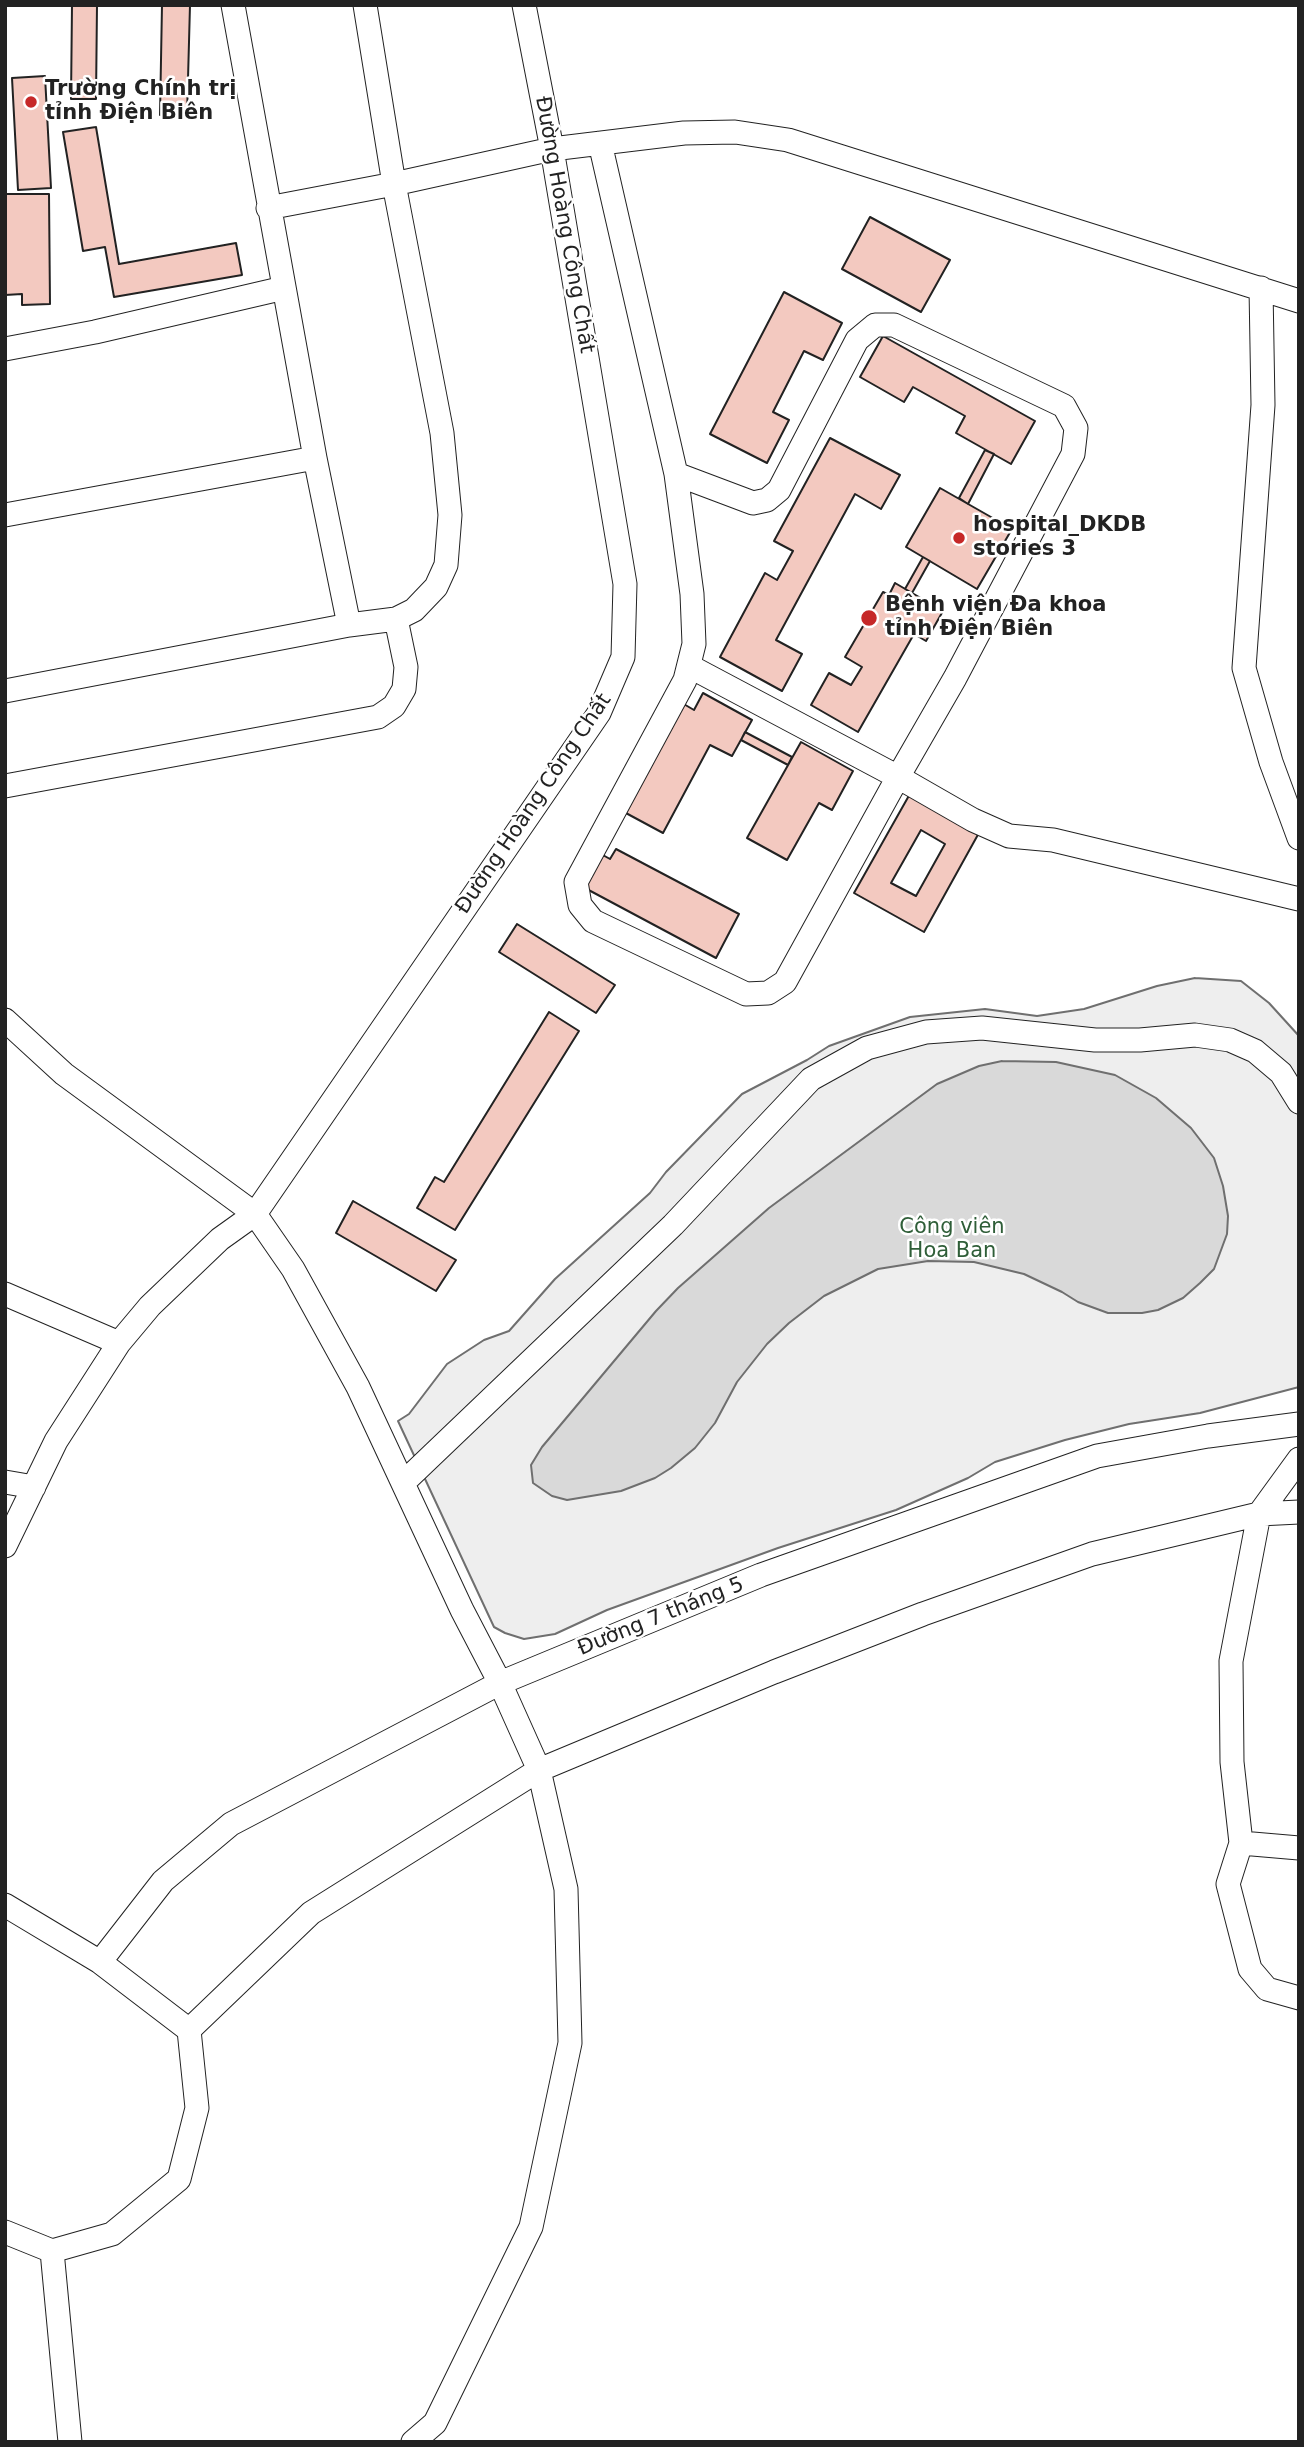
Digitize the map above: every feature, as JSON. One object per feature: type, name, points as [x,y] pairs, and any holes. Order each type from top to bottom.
[{"type":"street","points":[[233,5],[268,208],[349,625]]},
{"type":"street","points":[[5,691],[349,625],[396,619],[414,610],[436,587],[446,565],[450,515],[442,433],[394,184],[365,5]]},
{"type":"street","name":"Đường Hoàng Công Chất","points":[[255,1214],[598,713],[623,657],[625,584],[552,149],[524,5]]},
{"type":"street","points":[[268,208],[394,184],[552,149],[684,133],[735,132],[788,140],[1299,302]]},
{"type":"street","points":[[600,143],[676,474],[692,594],[694,644],[685,680],[576,882],[580,905],[593,921],[746,994],[768,993],[785,982],[955,678],[1073,454],[1076,428],[1064,406],[894,325],[876,325],[857,340],[779,489],[767,500],[753,503],[676,474]]},
{"type":"street","points":[[5,349],[95,332],[284,288]]},
{"type":"street","points":[[1261,288],[1263,405],[1244,668],[1271,762],[1299,838]]},
{"type":"street","points":[[5,515],[315,458]]},
{"type":"street","points":[[5,786],[378,717],[394,706],[404,689],[405,667],[396,619]]},
{"type":"street","points":[[689,666],[973,820],[1009,836],[1053,840],[1299,899]]},
{"type":"street","points":[[5,1020],[64,1074],[255,1214],[293,1269],[358,1387],[539,1770],[566,1889],[570,2043],[531,2227],[435,2423],[412,2442]]},
{"type":"street","points":[[403,1483],[673,1225],[811,1079],[867,1048],[926,1032],[982,1028],[1095,1040],[1140,1040],[1195,1035],[1230,1040],[1255,1051],[1281,1073],[1299,1102]]},
{"type":"street","points":[[5,1546],[56,1441],[119,1343],[150,1306],[220,1239],[255,1214]]},
{"type":"street","points":[[5,1294],[119,1343]]},
{"type":"street","name":"Đường 7 tháng 5","points":[[100,1962],[163,1881],[231,1824],[500,1683],[761,1575],[1097,1456],[1208,1436],[1299,1424]]},
{"type":"street","points":[[1299,1459],[1259,1514],[1231,1661],[1232,1762],[1241,1843],[1228,1884],[1250,1969],[1267,1989],[1299,1998]]},
{"type":"street","points":[[5,1482],[34,1487]]},
{"type":"street","points":[[189,2030],[311,1913],[539,1770],[873,1633],[1092,1554],[1259,1514],[1299,1512]]},
{"type":"street","points":[[1241,1843],[1299,1847]]},
{"type":"street","points":[[5,1905],[100,1962],[189,2030],[197,2108],[179,2179],[112,2234],[52,2251],[5,2232]]},
{"type":"street","points":[[52,2251],[70,2442]]},
{"type":"green space","name":"Công viên Hoa Ban","points":[[1195,978],[1241,981],[1269,1003],[1299,1036],[1299,1387],[1200,1413],[1129,1424],[995,1462],[968,1478],[896,1510],[778,1548],[607,1610],[555,1634],[524,1639],[494,1627],[398,1421],[409,1414],[447,1364],[484,1340],[509,1331],[555,1279],[650,1193],[666,1172],[742,1094],[829,1046],[910,1017],[985,1009],[1037,1016],[1084,1009],[1157,986]]},
{"type":"shaded area","points":[[1002,1061],[1056,1062],[1115,1075],[1156,1098],[1191,1128],[1214,1158],[1223,1186],[1228,1216],[1227,1234],[1214,1269],[1200,1283],[1183,1298],[1158,1310],[1108,1313],[1078,1302],[1024,1274],[974,1262],[928,1261],[878,1269],[824,1296],[789,1323],[767,1344],[737,1382],[715,1423],[695,1448],[655,1478],[621,1491],[567,1500],[552,1496],[533,1483],[531,1465],[542,1447],[678,1288],[769,1208],[937,1084],[979,1066]]},
{"type":"building","points":[[72,5],[97,5],[96,99],[71,99]]},
{"type":"building","points":[[162,5],[190,5],[187,116],[160,115]]},
{"type":"building","points":[[45,76],[51,188],[18,190],[12,78]]},
{"type":"building","points":[[96,127],[119,264],[236,243],[242,275],[114,297],[105,247],[83,251],[63,132]]},
{"type":"building","points":[[5,194],[49,194],[50,304],[22,305],[22,294],[5,295]]},
{"type":"building","points":[[870,217],[950,260],[921,312],[842,269]]},
{"type":"building","points":[[784,292],[842,323],[823,360],[804,351],[773,412],[789,420],[767,463],[710,434]]},
{"type":"building","points":[[883,336],[1035,421],[1011,464],[956,433],[965,416],[913,387],[904,402],[860,377]]},
{"type":"building","points":[[830,438],[900,475],[881,509],[855,494],[776,640],[802,654],[782,691],[720,657],[765,573],[777,580],[793,551],[774,541]]},
{"type":"building","points":[[985,450],[994,454],[968,504],[959,498]]},
{"type":"building","name":"hospital_DKDB stories 3","points":[[940,488],[1012,529],[977,589],[906,547]]},
{"type":"building","points":[[923,557],[930,561],[912,593],[905,589]]},
{"type":"building","points":[[895,583],[943,611],[926,641],[914,634],[858,732],[811,705],[829,673],[851,685],[862,667],[845,657],[883,592],[889,595]]},
{"type":"building","points":[[703,693],[752,720],[732,756],[710,745],[663,833],[624,812],[682,703],[694,710]]},
{"type":"building","points":[[745,732],[792,757],[788,765],[741,740]]},
{"type":"building","points":[[801,742],[853,771],[832,810],[819,803],[787,860],[747,838]]},
{"type":"building","points":[[911,792],[980,831],[924,932],[854,893]],"holes":[[[921,830],[945,844],[916,896],[891,883]]]},
{"type":"building","points":[[616,849],[739,914],[716,958],[583,887],[601,854],[610,859]]},
{"type":"building","points":[[517,924],[615,985],[596,1013],[499,952]]},
{"type":"building","points":[[549,1012],[579,1031],[455,1230],[417,1208],[435,1177],[444,1182]]},
{"type":"building","points":[[353,1201],[456,1260],[436,1291],[336,1233]]},
{"type":"place","name":"Trường Chính trị tỉnh Điện Biên","points":[[31,102]]},
{"type":"place","name":"hospital_DKDB stories 3","points":[[959,538]]},
{"type":"place","name":"Bệnh viện Đa khoa tỉnh Điện Biên","points":[[869,618]]}]
